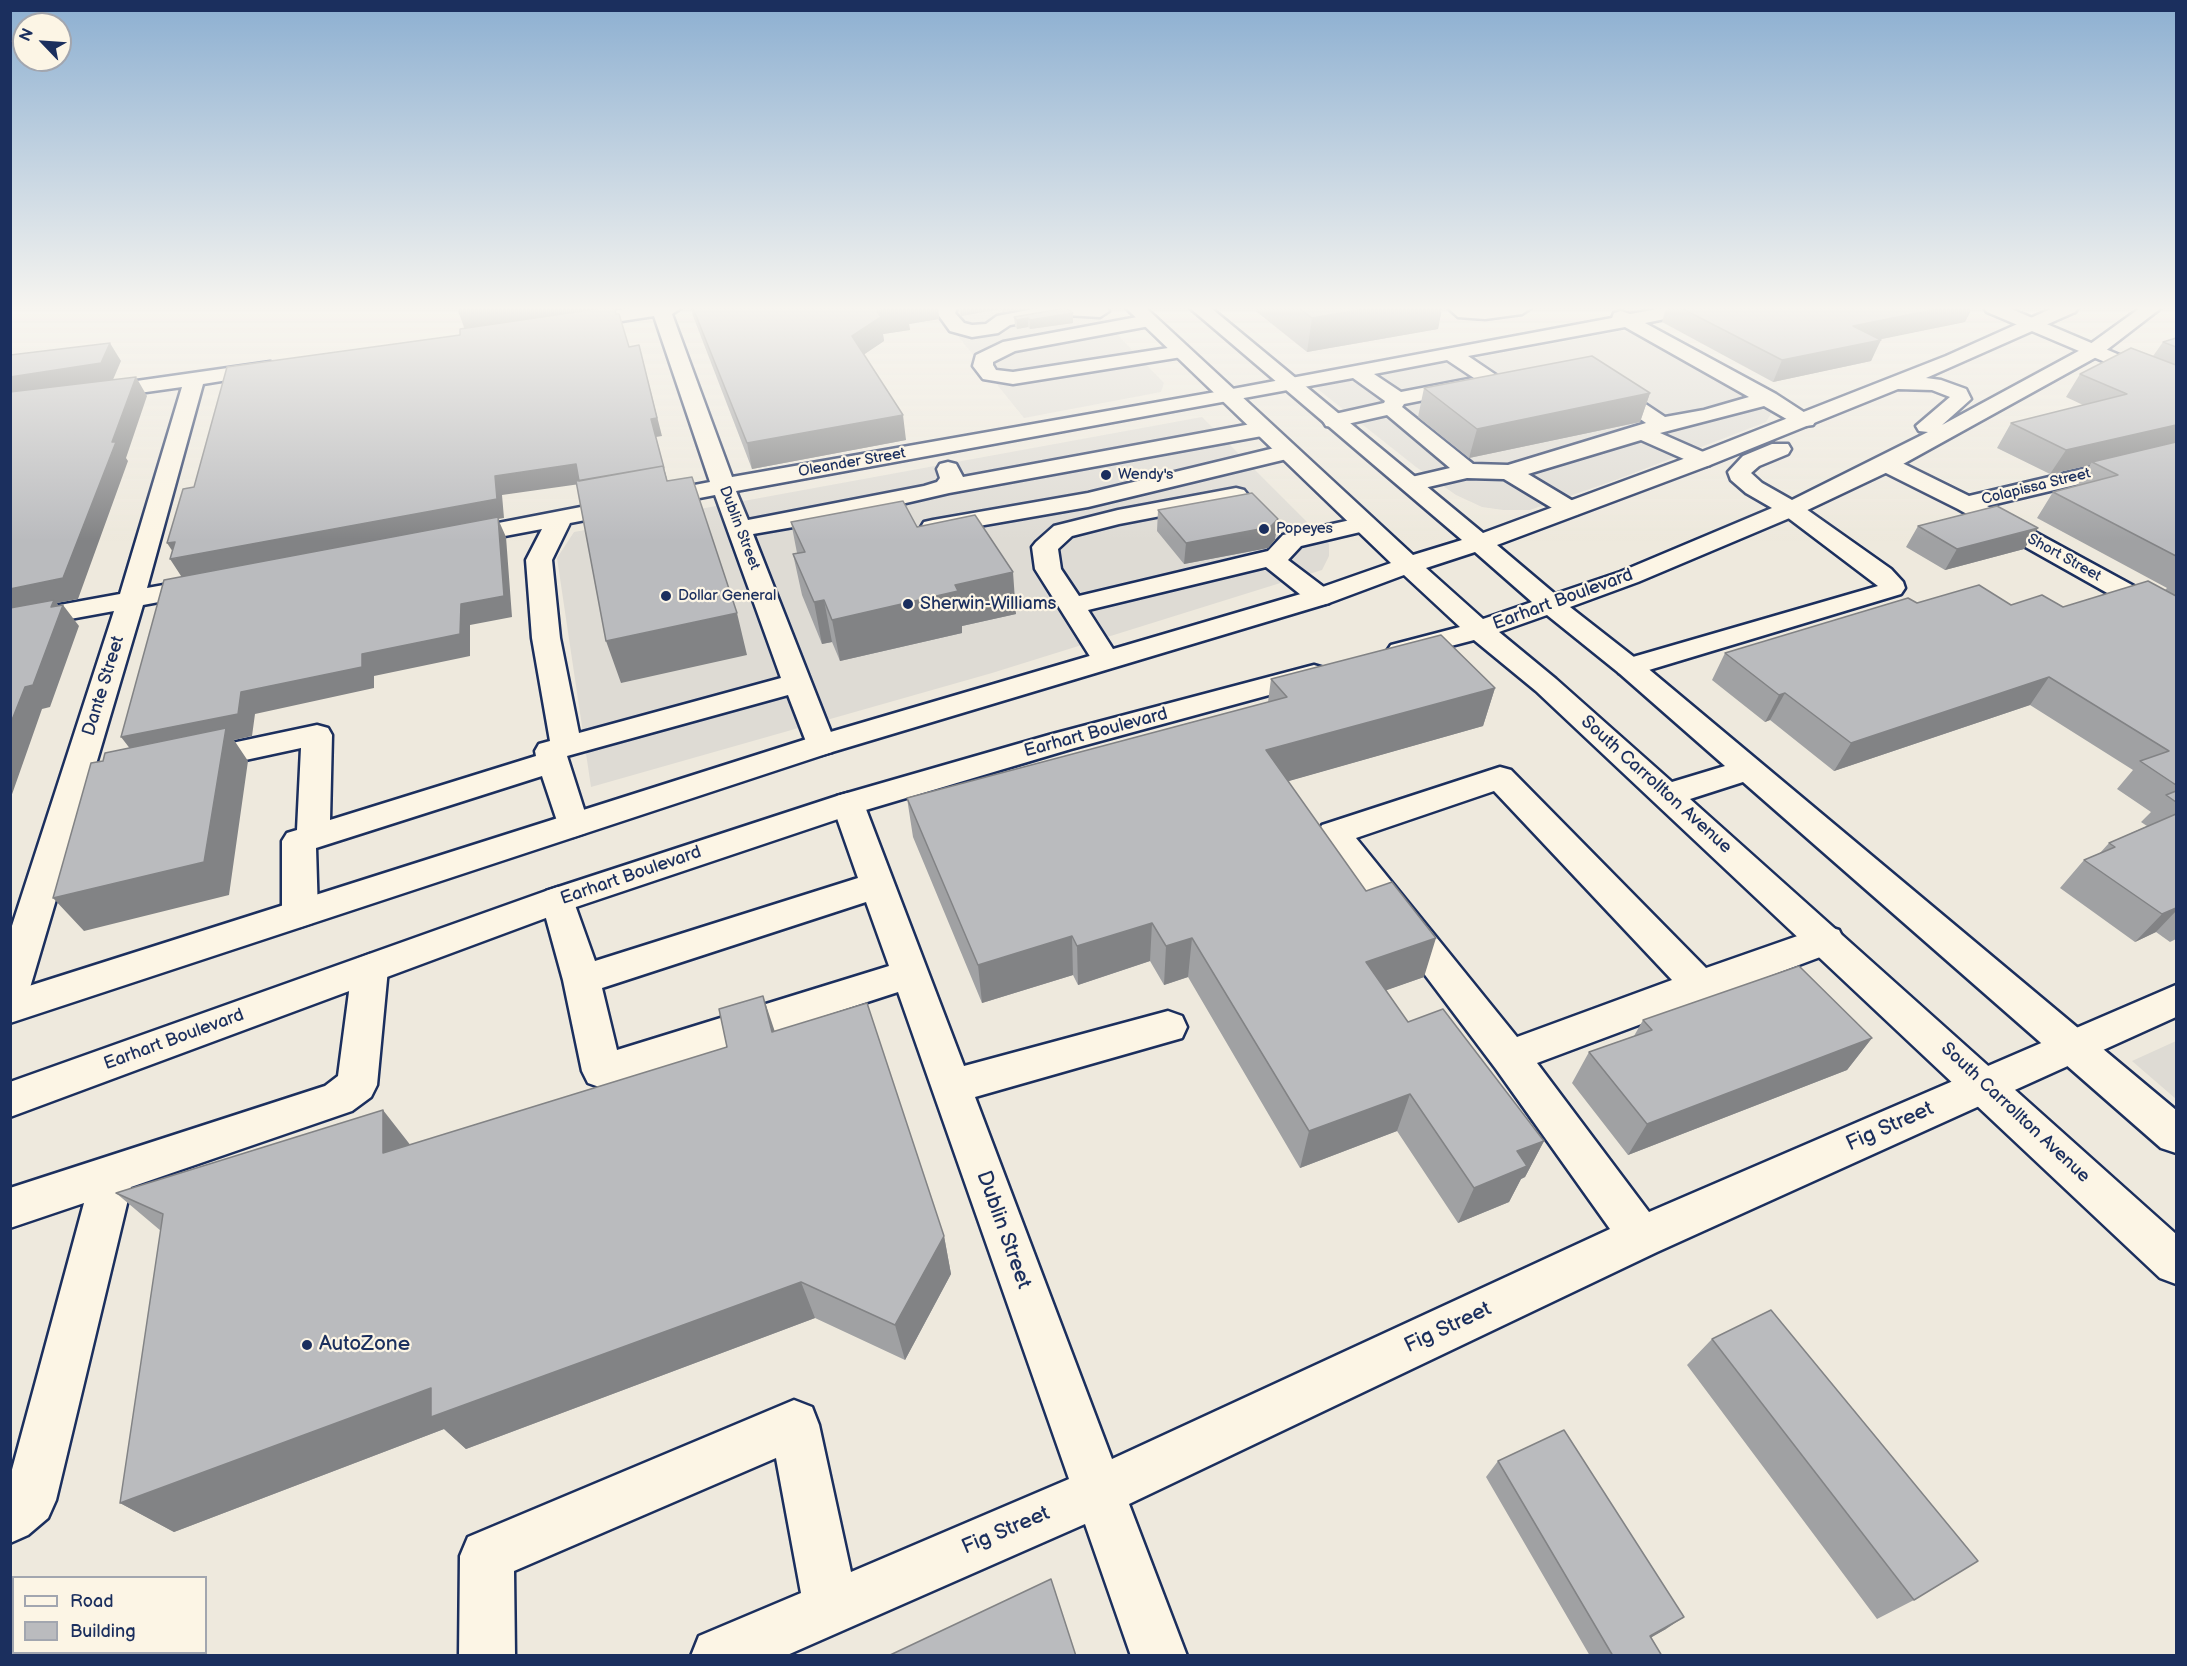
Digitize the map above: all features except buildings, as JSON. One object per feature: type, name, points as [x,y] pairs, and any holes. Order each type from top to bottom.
[{"type":"main road","points":[[10,405],[146,386]]},
{"type":"main road","name":"Dante Street","points":[[10,991],[131,600],[192,386]]},
{"type":"main road","name":"Dublin Street","points":[[691,386],[723,486],[820,745]]},
{"type":"main road","name":"South Carrollton Avenue","points":[[1216,386],[1479,630],[1546,685],[2176,1263]]},
{"type":"main road","name":"Oleander Street","points":[[435,542],[723,486],[1285,386]]},
{"type":"main road","points":[[1290,386],[1411,484],[1550,604],[1629,667],[2176,1134]]},
{"type":"main road","points":[[1373,386],[1467,471]]},
{"type":"main road","points":[[1334,421],[1472,386]]},
{"type":"main road","points":[[1602,386],[1652,428],[1702,460]]},
{"type":"main road","points":[[1746,386],[1806,420]]},
{"type":"main road","points":[[10,1008],[820,745],[1320,597],[1408,565],[1479,543],[1806,420],[1886,386],[1892,386]]},
{"type":"main road","points":[[1911,450],[1928,424],[1961,399],[1959,393],[1939,386]]},
{"type":"main road","name":"Earhart Boulevard","points":[[1380,657],[1479,630],[1629,577],[1791,509],[1886,464],[2029,386]]},
{"type":"main road","points":[[1411,484],[1467,471],[1509,472],[1652,428],[1769,398]]},
{"type":"main road","points":[[1629,667],[1889,591],[1890,582],[1882,574],[1791,509],[1754,488],[1743,480],[1739,472],[1752,461],[1787,446],[1802,433],[1806,420]]},
{"type":"main road","points":[[739,529],[835,524],[945,487],[1262,429]]},
{"type":"main road","points":[[1170,446],[1188,461],[1192,476]]},
{"type":"main road","points":[[938,448],[952,479],[945,487]]},
{"type":"main road","points":[[915,530],[1088,500],[1287,453]]},
{"type":"main road","name":"Colapissa Street","points":[[1966,504],[2176,454]]},
{"type":"main road","name":"Short Street","points":[[1886,464],[1966,504],[2176,620]]},
{"type":"main road","points":[[1509,472],[1570,509]]},
{"type":"main road","points":[[1106,660],[1048,569],[1045,547],[1063,531],[1118,517],[1236,495]]},
{"type":"main road","points":[[560,518],[539,560],[560,754],[573,825]]},
{"type":"main road","points":[[1071,606],[1271,559],[1277,557],[1292,540],[1364,524]]},
{"type":"main road","points":[[1271,559],[1320,597]]},
{"type":"main road","points":[[10,622],[224,582]]},
{"type":"main road","name":"Earhart Boulevard","points":[[10,1100],[558,900],[848,804],[1060,742],[1334,669]]},
{"type":"main road","points":[[300,914],[300,840],[560,754],[798,683]]},
{"type":"main road","points":[[166,766],[317,735],[313,836]]},
{"type":"main road","points":[[1667,795],[1749,770]]},
{"type":"main road","points":[[74,785],[108,778]]},
{"type":"main road","points":[[1641,1237],[1510,1057],[1334,833],[1500,778],[1700,985]]},
{"type":"main road","name":"Dublin Street","points":[[848,804],[1159,1656]]},
{"type":"main road","points":[[582,980],[878,885]]},
{"type":"main road","points":[[558,900],[582,980],[602,1071],[910,974]]},
{"type":"main road","points":[[1510,1057],[1826,940]]},
{"type":"main road","points":[[10,1208],[338,1099],[357,1085],[370,969]]},
{"type":"main road","name":"Fig Street","points":[[719,1656],[1098,1492],[1641,1237],[2176,1000]]},
{"type":"main road","points":[[951,1087],[1168,1027]]},
{"type":"main road","points":[[10,1517],[30,1500],[113,1174]]},
{"type":"main road","points":[[487,1656],[487,1556],[794,1425],[831,1607]]},
{"type":"shaded area","points":[[998,386],[1163,386],[1161,392],[1024,418]]},
{"type":"shaded area","points":[[1730,386],[1772,412],[1766,422],[1621,478],[1530,510],[1503,510],[1482,507],[1456,495],[1416,467],[1315,387]]},
{"type":"shaded area","points":[[1202,417],[1329,544],[1329,556],[1322,570],[992,673],[591,787],[557,558],[574,532]]},
{"type":"shaded area","points":[[2176,1041],[2176,1099],[2132,1061]]},
{"type":"place","name":"Wendy's","points":[[1106,475]]},
{"type":"place","name":"Popeyes","points":[[1264,529]]},
{"type":"place","name":"Dollar General","points":[[666,596]]},
{"type":"place","name":"Sherwin-Williams","points":[[908,604]]},
{"type":"place","name":"AutoZone","points":[[307,1345]]}]
